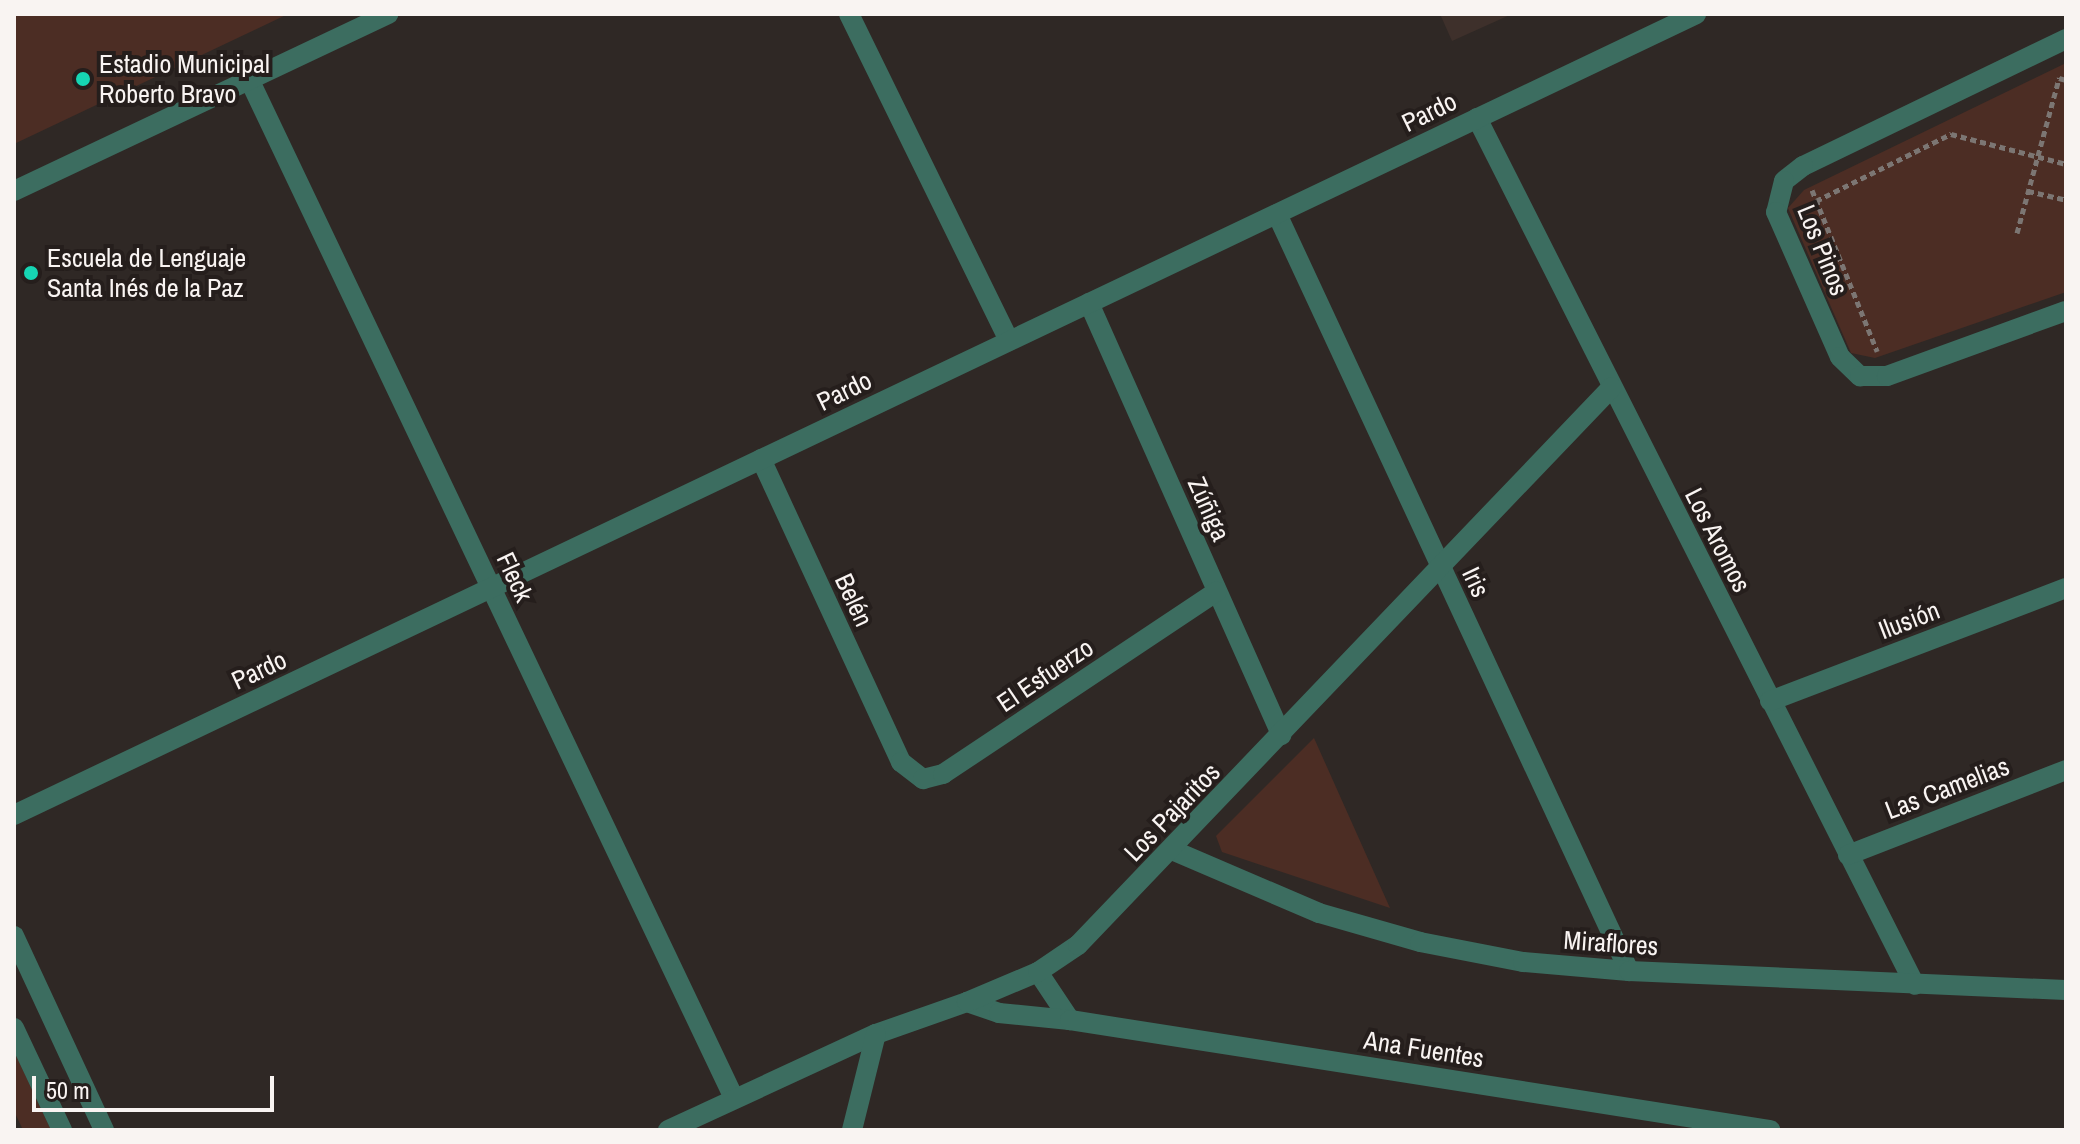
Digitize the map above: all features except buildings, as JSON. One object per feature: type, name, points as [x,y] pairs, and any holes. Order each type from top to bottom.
[{"type":"street","points":[[14,191],[388,14]]},
{"type":"street","points":[[849,14],[1009,341]]},
{"type":"street","name":"Pardo","points":[[14,815],[1696,14]]},
{"type":"street","name":"Los Pinos","points":[[1887,376],[1860,376],[1844,365],[1778,222],[1779,192],[1784,181],[1803,166],[2066,39]]},
{"type":"street","name":"Fleck","points":[[249,79],[734,1098]]},
{"type":"street","name":"Los Aromos","points":[[1477,118],[1915,985]]},
{"type":"street","name":"Iris","points":[[1277,214],[1629,971]]},
{"type":"street","name":"Zúñiga","points":[[1089,303],[1281,735]]},
{"type":"street","points":[[1887,376],[2066,311]]},
{"type":"street","name":"Los Pajaritos","points":[[668,1130],[876,1034],[967,1002],[1038,972],[1078,945],[1612,387]]},
{"type":"street","name":"Belén","points":[[761,459],[901,762]]},
{"type":"street","name":"Ilusión","points":[[1770,701],[2066,588]]},
{"type":"street","name":"El Esfuerzo","points":[[901,762],[923,779],[943,774],[1217,591]]},
{"type":"street","name":"Las Camelias","points":[[1848,855],[2066,770]]},
{"type":"street","name":"Miraflores","points":[[1172,850],[1319,913],[1382,932],[1523,962],[1629,971],[2066,990]]},
{"type":"street","points":[[14,936],[104,1130]]},
{"type":"street","points":[[1038,972],[1070,1020]]},
{"type":"street","name":"Ana Fuentes","points":[[967,1002],[999,1013],[1070,1020],[1770,1130]]},
{"type":"street","points":[[14,1028],[62,1130]]},
{"type":"street","points":[[852,1130],[876,1034]]},
{"type":"path","points":[[2017,233],[2059,78],[2066,80]]},
{"type":"path","points":[[1816,201],[1951,134],[2066,164]]},
{"type":"path","points":[[1803,166],[1887,376]]},
{"type":"path","points":[[2028,191],[2066,200]]},
{"type":"shaded area","name":"Estadio Municipal Roberto Bravo","points":[[14,14],[288,14],[14,144]]},
{"type":"shaded area","points":[[1440,14],[1512,14],[1452,41]]},
{"type":"shaded area","points":[[2066,63],[2066,292],[1875,358],[1851,353],[1788,208],[1804,190]]},
{"type":"shaded area","points":[[1314,738],[1390,908],[1222,852],[1216,836]]},
{"type":"shaded area","points":[[14,1051],[51,1130],[23,1130],[14,1111]]},
{"type":"place","name":"Estadio Municipal Roberto Bravo","points":[[83,79]]},
{"type":"place","name":"Escuela de Lenguaje Santa Inés de la Paz","points":[[31,273]]}]
